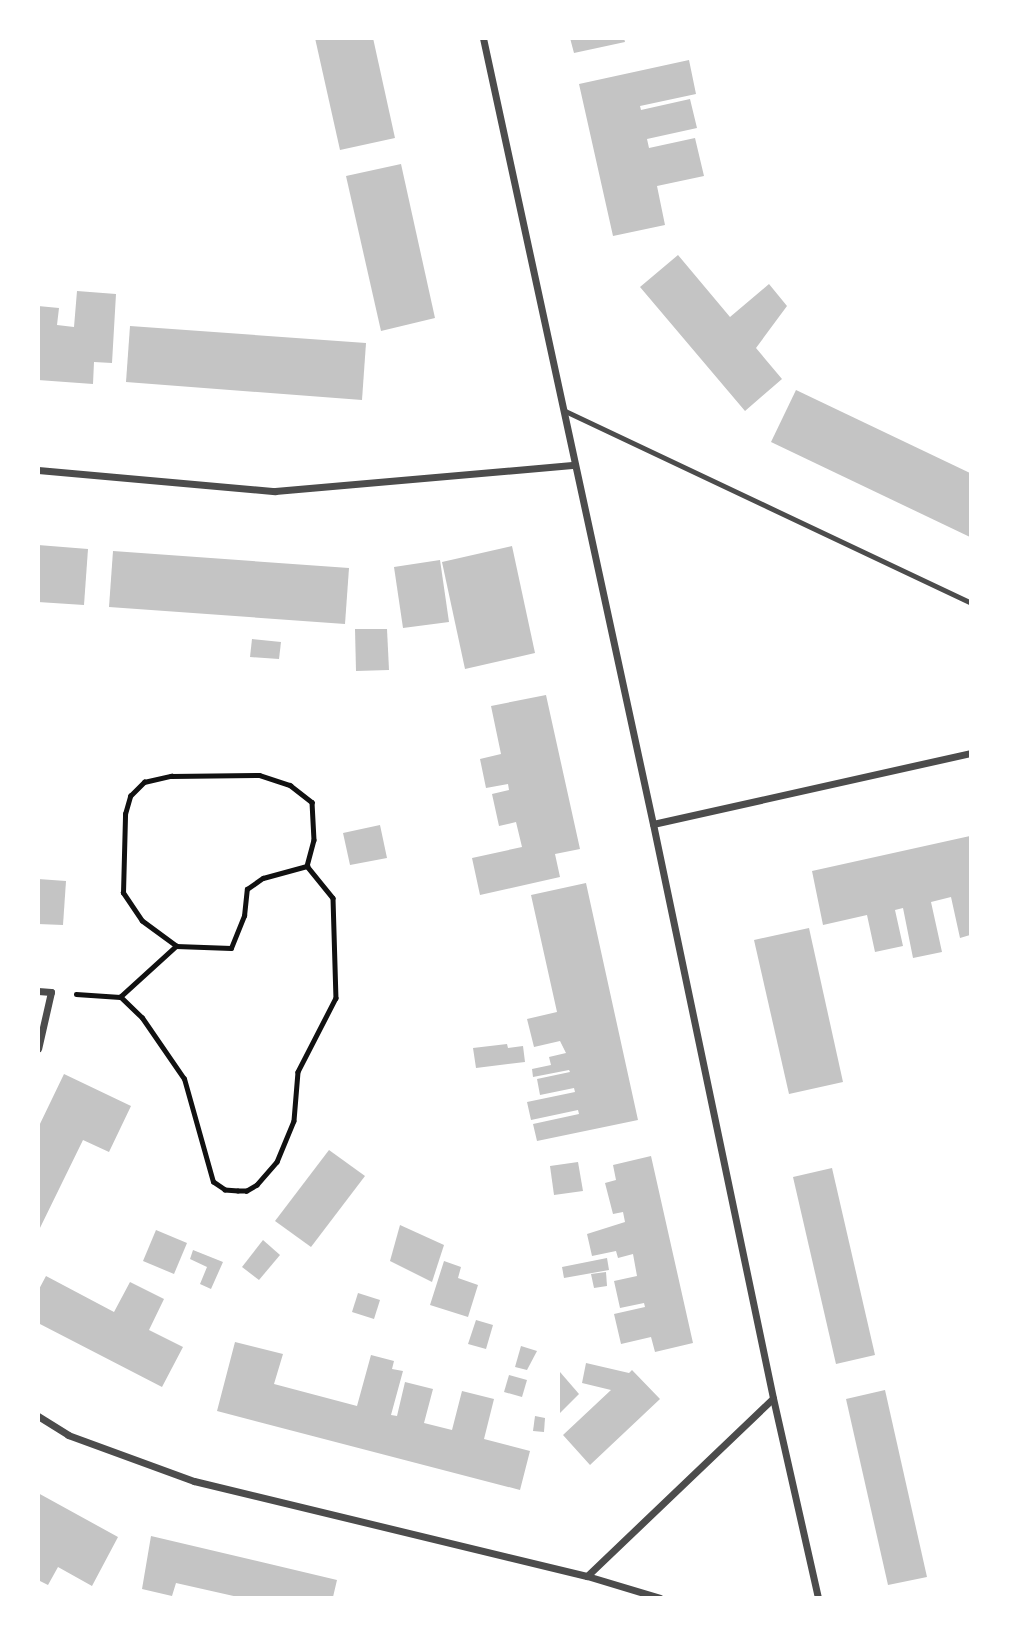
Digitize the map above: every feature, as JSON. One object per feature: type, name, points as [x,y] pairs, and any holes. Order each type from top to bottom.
[{"type":"street","points":[[483,38],[818,1598]]},
{"type":"street","points":[[38,470],[275,491],[575,465]]},
{"type":"street","points":[[653,824],[971,753]]},
{"type":"street","points":[[38,991],[51,992],[38,1049]]},
{"type":"street","points":[[587,1576],[773,1398]]},
{"type":"street","points":[[38,1416],[68,1435],[194,1481],[587,1576],[660,1598]]},
{"type":"lane","points":[[563,410],[971,602]]},
{"type":"path","points":[[259,775],[290,785],[312,802],[314,840],[307,866],[263,878],[247,889],[244,916],[232,948],[176,946],[142,920],[123,893],[125,814],[131,796],[144,782],[171,776],[259,775]]},
{"type":"path","points":[[51,992],[120,997],[142,1018],[184,1079],[213,1182],[225,1190],[247,1191],[257,1185],[273,1168],[286,1142],[294,1121],[298,1072],[336,998],[333,898],[307,866]]},
{"type":"path","points":[[120,997],[176,946]]},
{"type":"building","points":[[315,38],[373,38],[395,138],[340,150]]},
{"type":"building","points":[[570,38],[624,38],[625,42],[574,53]]},
{"type":"building","points":[[689,60],[696,94],[640,106],[641,110],[690,99],[697,128],[647,139],[649,148],[695,138],[704,176],[657,186],[665,225],[613,236],[579,84]]},
{"type":"building","points":[[401,164],[435,318],[381,331],[346,176]]},
{"type":"building","points":[[678,255],[730,317],[769,284],[787,306],[756,348],[782,379],[745,411],[640,287]]},
{"type":"building","points":[[77,291],[116,294],[112,363],[94,362],[93,384],[38,380],[38,306],[59,308],[57,325],[74,327]]},
{"type":"building","points":[[130,326],[366,343],[362,400],[126,382]]},
{"type":"building","points":[[796,390],[970,473],[970,537],[771,442]]},
{"type":"building","points":[[38,545],[88,549],[84,605],[38,602]]},
{"type":"building","points":[[512,546],[535,653],[465,669],[442,562]]},
{"type":"building","points":[[113,551],[349,568],[345,624],[109,607]]},
{"type":"building","points":[[440,560],[449,622],[403,628],[394,567]]},
{"type":"building","points":[[355,629],[387,629],[389,670],[356,671]]},
{"type":"building","points":[[252,639],[281,642],[279,659],[250,657]]},
{"type":"building","points":[[546,695],[580,849],[555,854],[560,877],[480,895],[472,858],[522,847],[516,822],[499,826],[492,794],[509,790],[508,784],[486,788],[480,759],[501,754],[491,706]]},
{"type":"building","points":[[380,825],[387,858],[350,865],[343,833]]},
{"type":"building","points":[[970,836],[970,935],[960,938],[951,897],[931,902],[942,952],[913,958],[903,908],[895,910],[903,946],[875,952],[867,915],[823,925],[812,871]]},
{"type":"building","points":[[38,879],[66,881],[63,925],[38,924]]},
{"type":"building","points":[[586,883],[638,1120],[537,1141],[533,1124],[579,1114],[578,1110],[531,1120],[527,1102],[575,1092],[574,1088],[540,1095],[537,1079],[570,1072],[569,1070],[533,1077],[532,1069],[551,1065],[549,1057],[566,1053],[560,1041],[534,1047],[527,1019],[557,1012],[531,895]]},
{"type":"building","points":[[809,928],[843,1082],[789,1094],[754,940]]},
{"type":"building","points":[[507,1044],[508,1048],[523,1046],[525,1062],[476,1068],[473,1048]]},
{"type":"building","points":[[64,1074],[131,1106],[109,1152],[83,1140],[38,1232],[38,1128]]},
{"type":"building","points":[[329,1150],[365,1176],[311,1247],[275,1221]]},
{"type":"building","points":[[651,1156],[693,1343],[655,1352],[651,1337],[621,1344],[614,1314],[645,1307],[644,1303],[620,1308],[614,1281],[637,1276],[633,1254],[618,1258],[616,1251],[592,1256],[587,1234],[625,1222],[623,1212],[613,1214],[605,1183],[616,1180],[613,1165]]},
{"type":"building","points":[[578,1162],[583,1191],[554,1195],[550,1166]]},
{"type":"building","points":[[832,1168],[875,1355],[836,1364],[793,1177]]},
{"type":"building","points":[[400,1225],[444,1245],[432,1282],[390,1261]]},
{"type":"building","points":[[156,1230],[187,1243],[174,1274],[143,1261]]},
{"type":"building","points":[[263,1240],[280,1255],[259,1280],[242,1267]]},
{"type":"building","points":[[193,1250],[223,1262],[211,1289],[200,1284],[207,1267],[190,1259]]},
{"type":"building","points":[[607,1258],[609,1270],[564,1278],[562,1267]]},
{"type":"building","points":[[444,1261],[461,1267],[458,1278],[478,1285],[468,1317],[430,1305]]},
{"type":"building","points":[[606,1272],[607,1286],[594,1288],[591,1274]]},
{"type":"building","points":[[46,1276],[114,1312],[130,1282],[164,1299],[149,1330],[183,1347],[162,1387],[38,1323],[38,1291]]},
{"type":"building","points":[[358,1293],[380,1300],[374,1319],[352,1312]]},
{"type":"building","points":[[476,1320],[493,1325],[486,1349],[468,1344]]},
{"type":"building","points":[[235,1342],[283,1354],[274,1384],[357,1406],[371,1355],[394,1361],[392,1369],[403,1371],[391,1415],[397,1416],[405,1382],[433,1389],[424,1423],[452,1430],[462,1391],[494,1399],[484,1439],[530,1451],[520,1490],[217,1411]]},
{"type":"building","points":[[521,1346],[537,1351],[527,1370],[515,1367]]},
{"type":"building","points":[[586,1363],[629,1373],[632,1370],[660,1399],[590,1465],[563,1435],[611,1390],[582,1383]]},
{"type":"building","points":[[560,1372],[579,1394],[560,1413]]},
{"type":"building","points":[[509,1375],[527,1380],[522,1397],[504,1392]]},
{"type":"building","points":[[885,1390],[927,1577],[888,1585],[846,1399]]},
{"type":"building","points":[[535,1416],[545,1418],[544,1432],[533,1431]]},
{"type":"building","points":[[38,1493],[118,1537],[92,1586],[58,1567],[48,1585],[38,1580]]},
{"type":"building","points":[[151,1536],[337,1580],[333,1597],[238,1597],[176,1583],[172,1596],[142,1589]]}]
